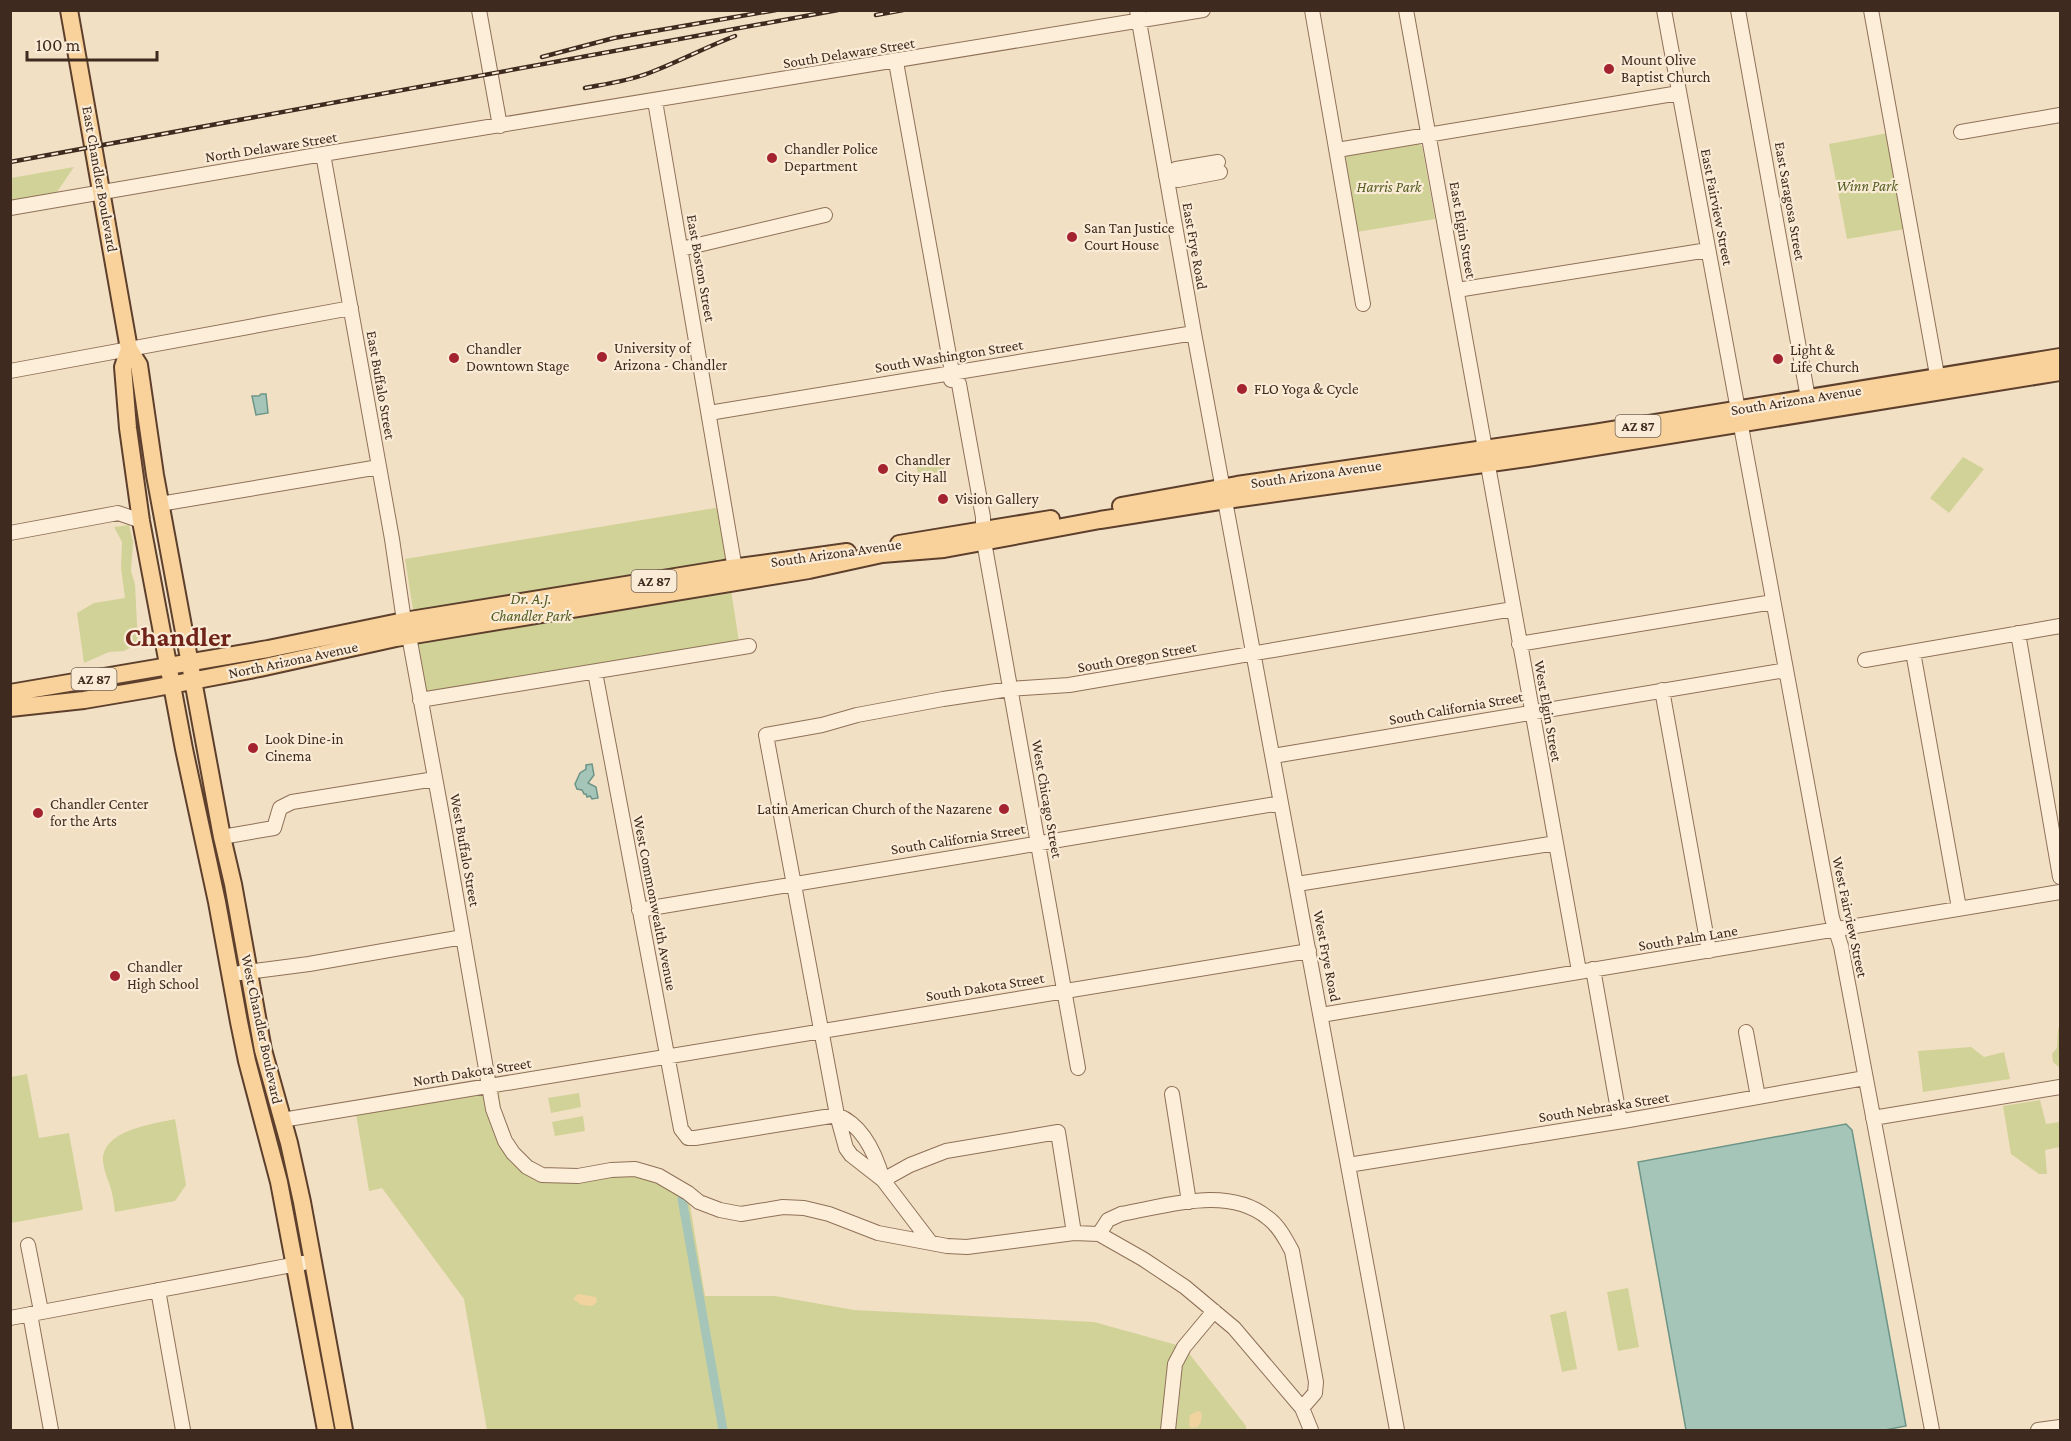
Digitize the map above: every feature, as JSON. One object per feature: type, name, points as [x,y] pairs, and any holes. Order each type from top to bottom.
[{"type":"main road","name":"East Chandler Boulevard","points":[[69,10],[103,191],[129,349],[139,365],[160,504],[189,662]]},
{"type":"main road","name":"East Chandler Boulevard","points":[[129,349],[123,367],[130,446],[168,666]]},
{"type":"main road","name":"South Arizona Avenue","points":[[573,601],[736,575],[835,565],[882,554],[929,551],[983,536],[1160,504],[1486,457],[1939,384],[2061,357]]},
{"type":"main road","name":"South Arizona Avenue","points":[[1739,416],[1809,398],[2061,372]]},
{"type":"main road","points":[[130,446],[140,451],[150,497],[154,503],[160,504]]},
{"type":"main road","name":"North Arizona Avenue","points":[[10,693],[268,649],[573,601]]},
{"type":"main road","name":"North Arizona Avenue","points":[[10,708],[84,700],[260,668],[406,628]]},
{"type":"main road","name":"West Chandler Boulevard","points":[[189,662],[263,1050],[295,1169],[344,1431]]},
{"type":"main road","name":"West Chandler Boulevard","points":[[168,666],[247,1061],[279,1182],[326,1431]]},
{"type":"street","points":[[479,10],[500,126]]},
{"type":"street","name":"South Delaware Street","points":[[500,126],[896,62],[1138,16],[1203,10]]},
{"type":"street","points":[[1312,10],[1363,304]]},
{"type":"street","name":"East Elgin Street","points":[[1406,10],[1486,457]]},
{"type":"street","name":"East Fairview Street","points":[[1664,10],[1739,416]]},
{"type":"street","name":"East Saragosa Street","points":[[1738,10],[1809,398]]},
{"type":"street","points":[[1872,10],[1939,384]]},
{"type":"street","name":"East Frye Road","points":[[1138,16],[1224,494]]},
{"type":"street","name":"West Chicago Street","points":[[896,62],[952,372],[959,384],[983,518],[983,536],[1078,1068]]},
{"type":"street","points":[[1337,150],[1679,93]]},
{"type":"street","name":"East Boston Street","points":[[655,101],[736,575]]},
{"type":"street","points":[[1961,132],[2061,115]]},
{"type":"street","name":"North Delaware Street","points":[[10,208],[500,126]]},
{"type":"street","name":"East Buffalo Street","points":[[323,154],[406,628]]},
{"type":"street","points":[[1166,176],[1178,168],[1219,167]]},
{"type":"street","points":[[681,249],[825,215]]},
{"type":"street","points":[[1456,290],[1708,249]]},
{"type":"street","points":[[10,371],[351,308]]},
{"type":"street","name":"South Washington Street","points":[[710,413],[1194,333]]},
{"type":"street","name":"West Fairview Street","points":[[1739,416],[1832,918],[1841,946],[1932,1431]]},
{"type":"street","name":"West Elgin Street","points":[[1486,457],[1579,971]]},
{"type":"street","points":[[160,504],[379,467]]},
{"type":"street","name":"West Frye Road","points":[[1224,494],[1397,1431]]},
{"type":"street","points":[[10,533],[118,513],[141,520]]},
{"type":"street","points":[[1519,644],[1773,602]]},
{"type":"street","name":"South Oregon Street","points":[[794,884],[766,735],[822,725],[857,715],[1010,689],[1069,685],[1513,609]]},
{"type":"street","points":[[1865,660],[2061,626]]},
{"type":"street","name":"West Buffalo Street","points":[[406,628],[493,1109],[505,1141],[517,1158],[527,1167],[542,1175],[578,1176],[611,1170],[635,1169],[659,1176],[699,1202],[720,1210],[741,1214],[783,1207],[804,1208],[830,1214],[878,1233],[931,1243],[967,1247],[1074,1233],[1100,1234]]},
{"type":"street","points":[[2018,633],[2061,877]]},
{"type":"street","points":[[420,700],[749,646]]},
{"type":"street","points":[[1913,652],[1959,908]]},
{"type":"street","name":"South California Street","points":[[1273,756],[1786,670]]},
{"type":"street","name":"West Commonwealth Avenue","points":[[595,672],[681,1128],[688,1138],[695,1138],[837,1115]]},
{"type":"street","points":[[1662,690],[1709,951]]},
{"type":"street","points":[[222,837],[274,828],[280,808],[292,802],[435,779]]},
{"type":"street","name":"South California Street","points":[[639,910],[1281,802]]},
{"type":"street","points":[[1297,884],[1556,843]]},
{"type":"street","points":[[794,884],[837,1115],[846,1148],[851,1155],[883,1180],[931,1243]]},
{"type":"street","name":"South Palm Lane","points":[[1321,1015],[2061,892]]},
{"type":"street","points":[[230,975],[463,937]]},
{"type":"street","name":"South Dakota Street","points":[[668,1058],[1309,951]]},
{"type":"street","points":[[1593,969],[1620,1120]]},
{"type":"street","points":[[1746,1032],[1758,1097]]},
{"type":"street","name":"North Dakota Street","points":[[282,1120],[668,1058]]},
{"type":"street","name":"South Nebraska Street","points":[[1348,1165],[1865,1078]]},
{"type":"street","points":[[1873,1118],[2061,1087]]},
{"type":"street","points":[[1172,1094],[1189,1202]]},
{"type":"street","points":[[837,1115],[849,1120],[862,1134],[878,1162],[883,1180]]},
{"type":"street","points":[[883,1180],[910,1165],[946,1151],[1058,1132],[1074,1233]]},
{"type":"street","points":[[1302,1408],[1315,1393],[1317,1383],[1292,1251],[1270,1218],[1244,1204],[1212,1200],[1121,1214],[1108,1220],[1100,1234],[1143,1259],[1234,1328],[1302,1408],[1311,1431]]},
{"type":"street","points":[[28,1245],[51,1431]]},
{"type":"street","points":[[10,1318],[313,1261]]},
{"type":"street","points":[[158,1290],[183,1431]]},
{"type":"street","points":[[1168,1431],[1175,1364],[1184,1347],[1214,1311]]},
{"type":"street","points":[[2038,1431],[2061,1427]]},
{"type":"green space","name":"Winn Park","points":[[1888,133],[1905,229],[1847,239],[1829,144]]},
{"type":"green space","name":"Harris Park","points":[[1417,143],[1422,146],[1435,219],[1357,232],[1345,156]]},
{"type":"green space","points":[[74,167],[57,192],[11,201],[11,178]]},
{"type":"green space","points":[[1963,457],[1984,469],[1949,513],[1930,498]]},
{"type":"green space","points":[[942,459],[945,474],[919,478],[916,464]]},
{"type":"green space","name":"Dr. A.J. Chandler Park","points":[[715,508],[719,511],[739,642],[426,693],[405,559]]},
{"type":"green space","points":[[129,525],[133,542],[131,571],[135,584],[138,644],[124,651],[109,652],[84,663],[77,613],[94,603],[125,598],[121,568],[122,542],[114,527]]},
{"type":"green space","points":[[2060,1027],[2060,1068],[2053,1062],[2052,1054],[2057,1048]]},
{"type":"green space","points":[[1971,1047],[1984,1057],[2004,1052],[2010,1079],[1923,1092],[1918,1051]]},
{"type":"green space","points":[[27,1074],[39,1138],[69,1133],[83,1210],[11,1223],[11,1077]]},
{"type":"green space","points":[[499,1091],[501,1108],[515,1148],[523,1158],[542,1170],[635,1169],[688,1193],[705,1296],[775,1296],[854,1310],[1094,1322],[1184,1347],[1246,1426],[1246,1430],[487,1430],[464,1299],[382,1188],[369,1191],[356,1114]]},
{"type":"green space","points":[[579,1093],[581,1107],[551,1113],[548,1098]]},
{"type":"green space","points":[[2040,1100],[2046,1124],[2060,1122],[2060,1147],[2045,1150],[2047,1174],[2039,1174],[2011,1154],[2003,1106]]},
{"type":"green space","points":[[583,1116],[585,1131],[555,1136],[552,1122]]},
{"type":"green space","points":[[175,1119],[186,1185],[175,1201],[115,1212],[103,1161],[105,1150],[111,1142],[130,1130]]},
{"type":"green space","points":[[1628,1288],[1639,1347],[1618,1351],[1607,1292]]},
{"type":"green space","points":[[1566,1311],[1577,1369],[1562,1372],[1550,1315]]},
{"type":"sand","points":[[578,1294],[596,1297],[597,1302],[592,1306],[582,1305],[573,1299]]},
{"type":"sand","points":[[1198,1411],[1202,1414],[1201,1422],[1198,1427],[1191,1428],[1190,1415]]},
{"type":"shaded area","points":[[266,394],[268,413],[256,415],[252,396]]},
{"type":"shaded area","points":[[592,764],[594,775],[588,783],[596,787],[598,798],[592,799],[590,796],[587,797],[582,790],[577,789],[575,784],[580,773],[586,769],[586,765]]},
{"type":"shaded area","points":[[1846,1124],[1852,1130],[1906,1426],[1885,1430],[1686,1430],[1638,1162]]},
{"type":"waterway","points":[[682,1199],[723,1430]]},
{"type":"railway","points":[[542,57],[614,38],[776,10]]},
{"type":"railway","points":[[10,162],[838,10]]},
{"type":"railway","points":[[876,15],[903,10]]},
{"type":"railway","points":[[585,88],[641,76],[735,36]]},
{"type":"place","name":"Mount Olive Baptist Church","points":[[1609,69]]},
{"type":"place","name":"Chandler Police Department","points":[[772,158]]},
{"type":"place","name":"San Tan Justice Court House","points":[[1072,237]]},
{"type":"place","name":"University of Arizona - Chandler","points":[[602,357]]},
{"type":"place","name":"Chandler Downtown Stage","points":[[454,358]]},
{"type":"place","name":"Light & Life Church","points":[[1778,359]]},
{"type":"place","name":"FLO Yoga & Cycle","points":[[1242,389]]},
{"type":"place","name":"Chandler City Hall","points":[[883,469]]},
{"type":"place","name":"Vision Gallery","points":[[943,499]]},
{"type":"place","name":"Look Dine-in Cinema","points":[[253,748]]},
{"type":"place","name":"Latin American Church of the Nazarene","points":[[1004,809]]},
{"type":"place","name":"Chandler Center for the Arts","points":[[38,813]]},
{"type":"place","name":"Chandler High School","points":[[115,976]]},
{"type":"district","name":"Chandler","points":[[178,637]]}]
